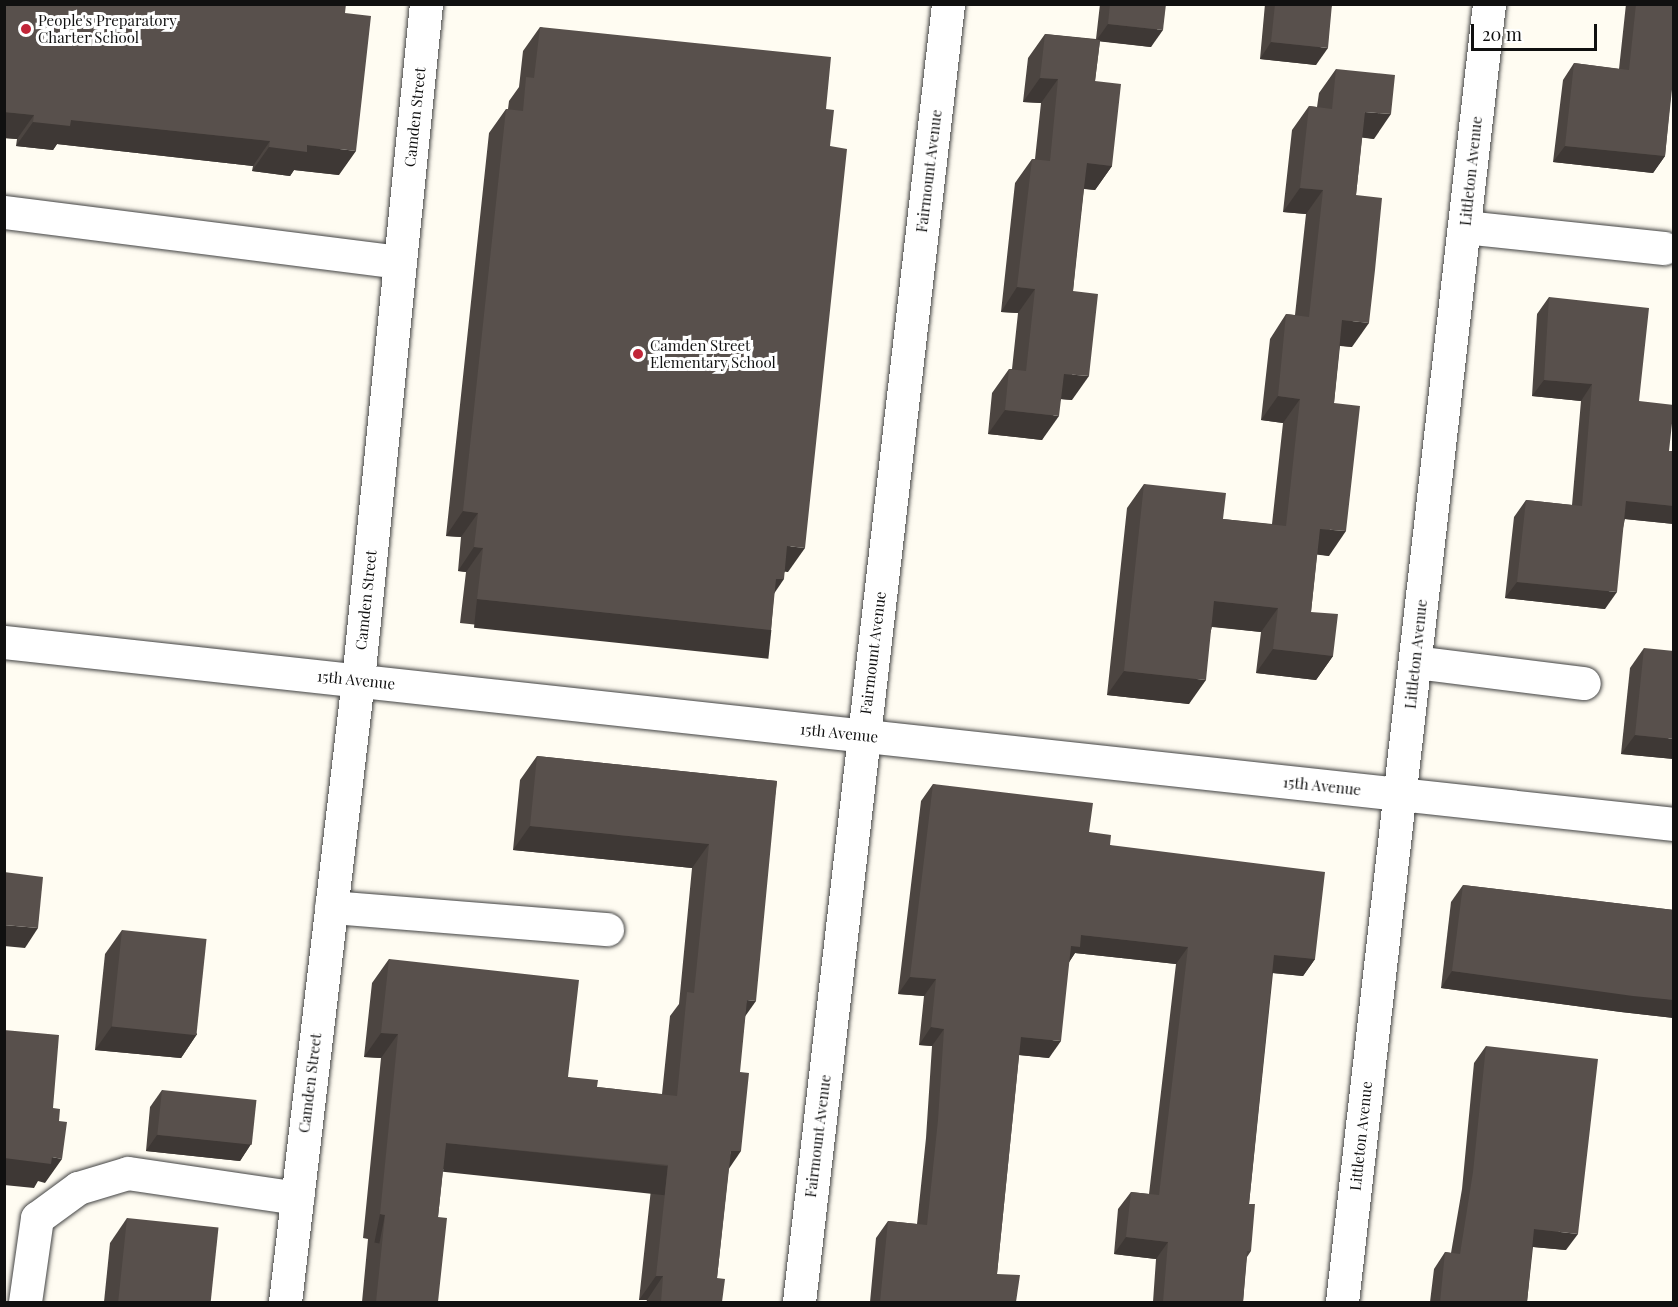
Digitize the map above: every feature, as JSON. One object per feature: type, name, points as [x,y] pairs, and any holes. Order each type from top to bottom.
[{"type":"street","name":"Camden Street","points":[[285,1302],[358,680],[426,4]]},
{"type":"street","name":"Fairmount Avenue","points":[[799,1302],[948,4]]},
{"type":"street","name":"Littleton Avenue","points":[[1342,1302],[1490,4]]},
{"type":"street","points":[[4,212],[400,262]]},
{"type":"street","points":[[1464,227],[1664,248]]},
{"type":"street","name":"15th Avenue","points":[[4,642],[1674,824]]},
{"type":"street","points":[[1415,662],[1584,683]]},
{"type":"street","points":[[331,907],[607,929]]},
{"type":"street","points":[[25,1302],[37,1218],[78,1188],[128,1173],[297,1198]]},
{"type":"building","points":[[4,4],[346,4],[345,13],[371,16],[356,151],[307,145],[307,152],[269,147],[270,141],[71,120],[70,126],[33,122],[34,115],[4,112]]},
{"type":"building","points":[[1110,4],[1166,4],[1163,30],[1108,24]]},
{"type":"building","points":[[1275,4],[1332,4],[1328,48],[1271,42]]},
{"type":"building","points":[[1636,4],[1674,4],[1674,70],[1665,156],[1565,146],[1574,63],[1629,70]]},
{"type":"building","name":"Camden Street Elementary School","points":[[540,27],[831,57],[826,109],[834,110],[830,146],[847,149],[805,548],[787,546],[784,579],[776,579],[771,630],[477,599],[483,548],[474,547],[478,513],[463,511],[506,109],[523,111],[526,77],[534,78]]},
{"type":"building","points":[[1045,34],[1100,40],[1095,81],[1121,84],[1112,166],[1087,163],[1078,237],[1073,291],[1098,294],[1089,376],[1064,374],[1059,416],[1005,410],[1009,369],[1026,371],[1035,289],[1017,287],[1032,159],[1050,161],[1058,79],[1040,78]]},
{"type":"building","points":[[1336,69],[1395,75],[1391,114],[1365,112],[1356,195],[1382,198],[1369,323],[1342,320],[1334,403],[1360,406],[1346,531],[1320,529],[1311,612],[1338,614],[1333,656],[1273,649],[1278,608],[1214,601],[1206,680],[1124,671],[1144,484],[1226,493],[1223,519],[1286,526],[1300,399],[1278,396],[1286,314],[1309,317],[1323,190],[1300,188],[1309,106],[1332,109]]},
{"type":"building","points":[[1549,297],[1649,308],[1639,401],[1674,405],[1669,451],[1674,451],[1674,506],[1626,501],[1617,592],[1517,582],[1526,500],[1582,506],[1592,384],[1544,380]]},
{"type":"building","points":[[1644,648],[1674,651],[1674,739],[1635,735]]},
{"type":"building","points":[[537,756],[777,781],[756,1001],[747,1000],[740,1072],[749,1073],[741,1151],[731,1151],[717,1278],[725,1279],[722,1302],[661,1302],[663,1276],[656,1276],[668,1165],[446,1143],[438,1217],[447,1218],[438,1302],[376,1302],[385,1215],[380,1214],[398,1034],[381,1033],[389,959],[579,980],[568,1077],[598,1080],[597,1087],[677,1096],[687,992],[694,993],[709,844],[530,826]]},
{"type":"building","points":[[933,784],[1093,803],[1089,832],[1111,835],[1110,845],[1325,872],[1315,959],[1274,955],[1249,1204],[1255,1204],[1251,1251],[1247,1251],[1243,1302],[1163,1302],[1168,1242],[1126,1237],[1131,1192],[1159,1195],[1188,947],[1081,935],[1080,947],[1071,946],[1061,1041],[1021,1037],[997,1274],[1020,1275],[1016,1302],[880,1302],[888,1221],[927,1225],[938,1120],[944,1029],[931,1027],[936,979],[910,977]]},
{"type":"building","points":[[4,872],[43,877],[38,928],[4,925]]},
{"type":"building","points":[[1463,885],[1674,910],[1674,1000],[1452,971]]},
{"type":"building","points":[[122,930],[207,939],[196,1035],[112,1026]]},
{"type":"building","points":[[4,1030],[59,1035],[53,1108],[60,1109],[59,1121],[67,1122],[62,1159],[52,1157],[51,1164],[4,1158]]},
{"type":"building","points":[[1486,1046],[1598,1059],[1578,1234],[1534,1229],[1527,1302],[1440,1302],[1445,1252],[1460,1254],[1473,1172]]},
{"type":"building","points":[[162,1090],[256,1100],[252,1145],[157,1135]]},
{"type":"building","points":[[127,1218],[218,1228],[211,1302],[118,1302]]},
{"type":"place","name":"People's Preparatory Charter School","points":[[26,29]]},
{"type":"place","name":"Camden Street Elementary School","points":[[638,354]]}]
